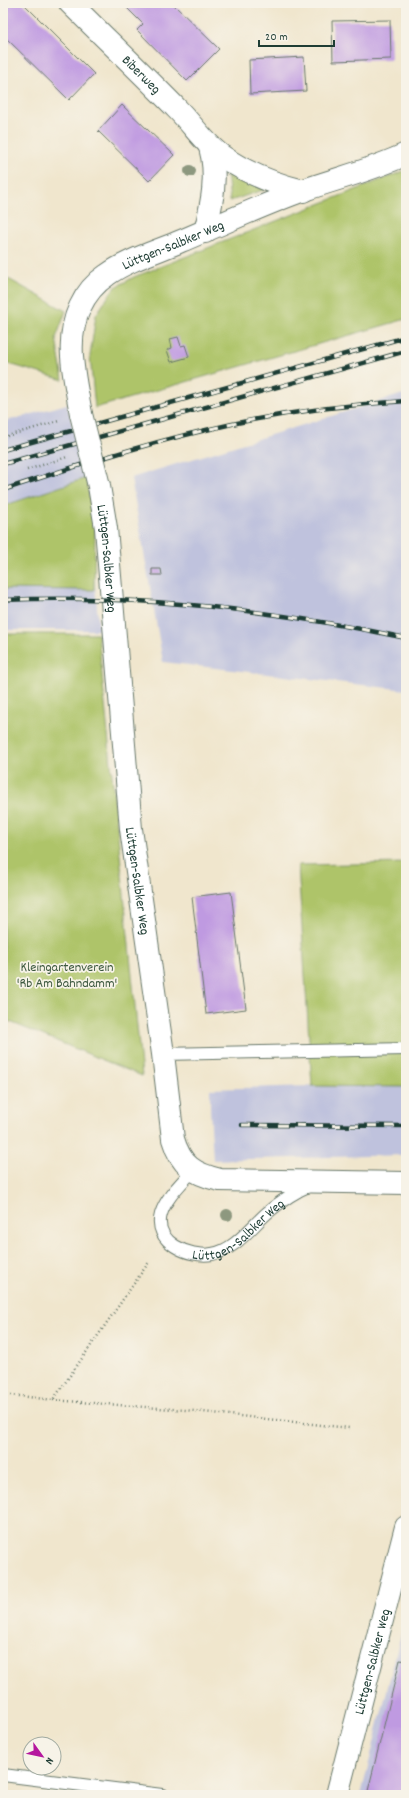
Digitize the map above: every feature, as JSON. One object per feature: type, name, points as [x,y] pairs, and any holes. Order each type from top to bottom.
[{"type":"street","name":"Biberweg","points":[[70,3],[183,114],[210,147],[232,162],[244,168],[285,186],[303,191]]},
{"type":"street","name":"Biberweg","points":[[204,232],[214,180],[214,168],[210,147]]},
{"type":"street","name":"Lüttgen-Salbker Weg","points":[[406,154],[370,169],[303,191],[140,258],[107,274],[88,294],[80,306],[76,318],[72,349],[75,383],[81,414],[100,486],[106,528],[131,829],[163,1054],[172,1139],[180,1156],[193,1170],[220,1180],[406,1183]]},
{"type":"street","name":"Lüttgen-Salbker Weg","points":[[337,1795],[406,1527]]},
{"type":"lane","points":[[163,1054],[406,1049]]},
{"type":"lane","name":"Lüttgen-Salbker Weg","points":[[193,1170],[166,1203],[160,1216],[163,1233],[168,1240],[175,1247],[193,1254],[211,1254],[220,1252],[230,1246],[280,1203],[299,1190],[318,1182]]},
{"type":"lane","points":[[3,1775],[162,1795]]},
{"type":"path","points":[[7,436],[81,414]]},
{"type":"path","points":[[27,470],[90,450]]},
{"type":"path","points":[[53,1400],[149,1262]]},
{"type":"path","points":[[3,1394],[53,1400],[185,1410],[349,1428]]},
{"type":"shaded area","points":[[406,393],[406,690],[163,662],[131,478]]},
{"type":"shaded area","points":[[67,404],[85,473],[99,630],[3,630],[3,422]]},
{"type":"shaded area","points":[[312,1086],[406,1087],[406,1155],[213,1160],[210,1089]]},
{"type":"shaded area","points":[[406,1614],[406,1795],[361,1795]]},
{"type":"green space","points":[[406,170],[406,319],[95,408],[90,356],[96,315],[114,288],[134,277]]},
{"type":"green space","points":[[227,172],[269,188],[230,201]]},
{"type":"green space","points":[[3,276],[66,311],[56,338],[63,380],[3,362]]},
{"type":"green space","points":[[86,478],[95,530],[94,590],[3,589],[3,506]]},
{"type":"green space","name":"Kleingartenverein 'Rb Am Bahndamm'","points":[[3,634],[98,634],[142,1076],[3,1019]]},
{"type":"green space","points":[[406,863],[406,1087],[312,1086],[298,865]]},
{"type":"building","points":[[3,3],[23,3],[94,74],[69,100],[3,35]]},
{"type":"building","points":[[122,3],[172,3],[219,49],[187,81],[137,30],[143,24]]},
{"type":"building","points":[[390,20],[391,59],[333,61],[332,21]]},
{"type":"building","points":[[304,57],[306,91],[250,94],[249,60]]},
{"type":"building","points":[[122,105],[174,155],[149,181],[98,131]]},
{"type":"building","points":[[178,337],[181,346],[185,345],[189,357],[171,362],[167,350],[172,348],[170,339]]},
{"type":"building","points":[[152,569],[161,569],[162,575],[152,575]]},
{"type":"building","points":[[231,892],[246,1009],[206,1014],[192,897]]},
{"type":"building","points":[[400,1660],[406,1661],[406,1795],[367,1795]]},
{"type":"railway","points":[[3,450],[406,337]]},
{"type":"railway","points":[[3,464],[406,351]]},
{"type":"railway","points":[[3,490],[129,450],[231,424],[306,411],[406,401]]},
{"type":"railway","points":[[3,600],[104,599],[206,606],[306,619],[406,638]]},
{"type":"railway","points":[[242,1125],[406,1126]]}]
